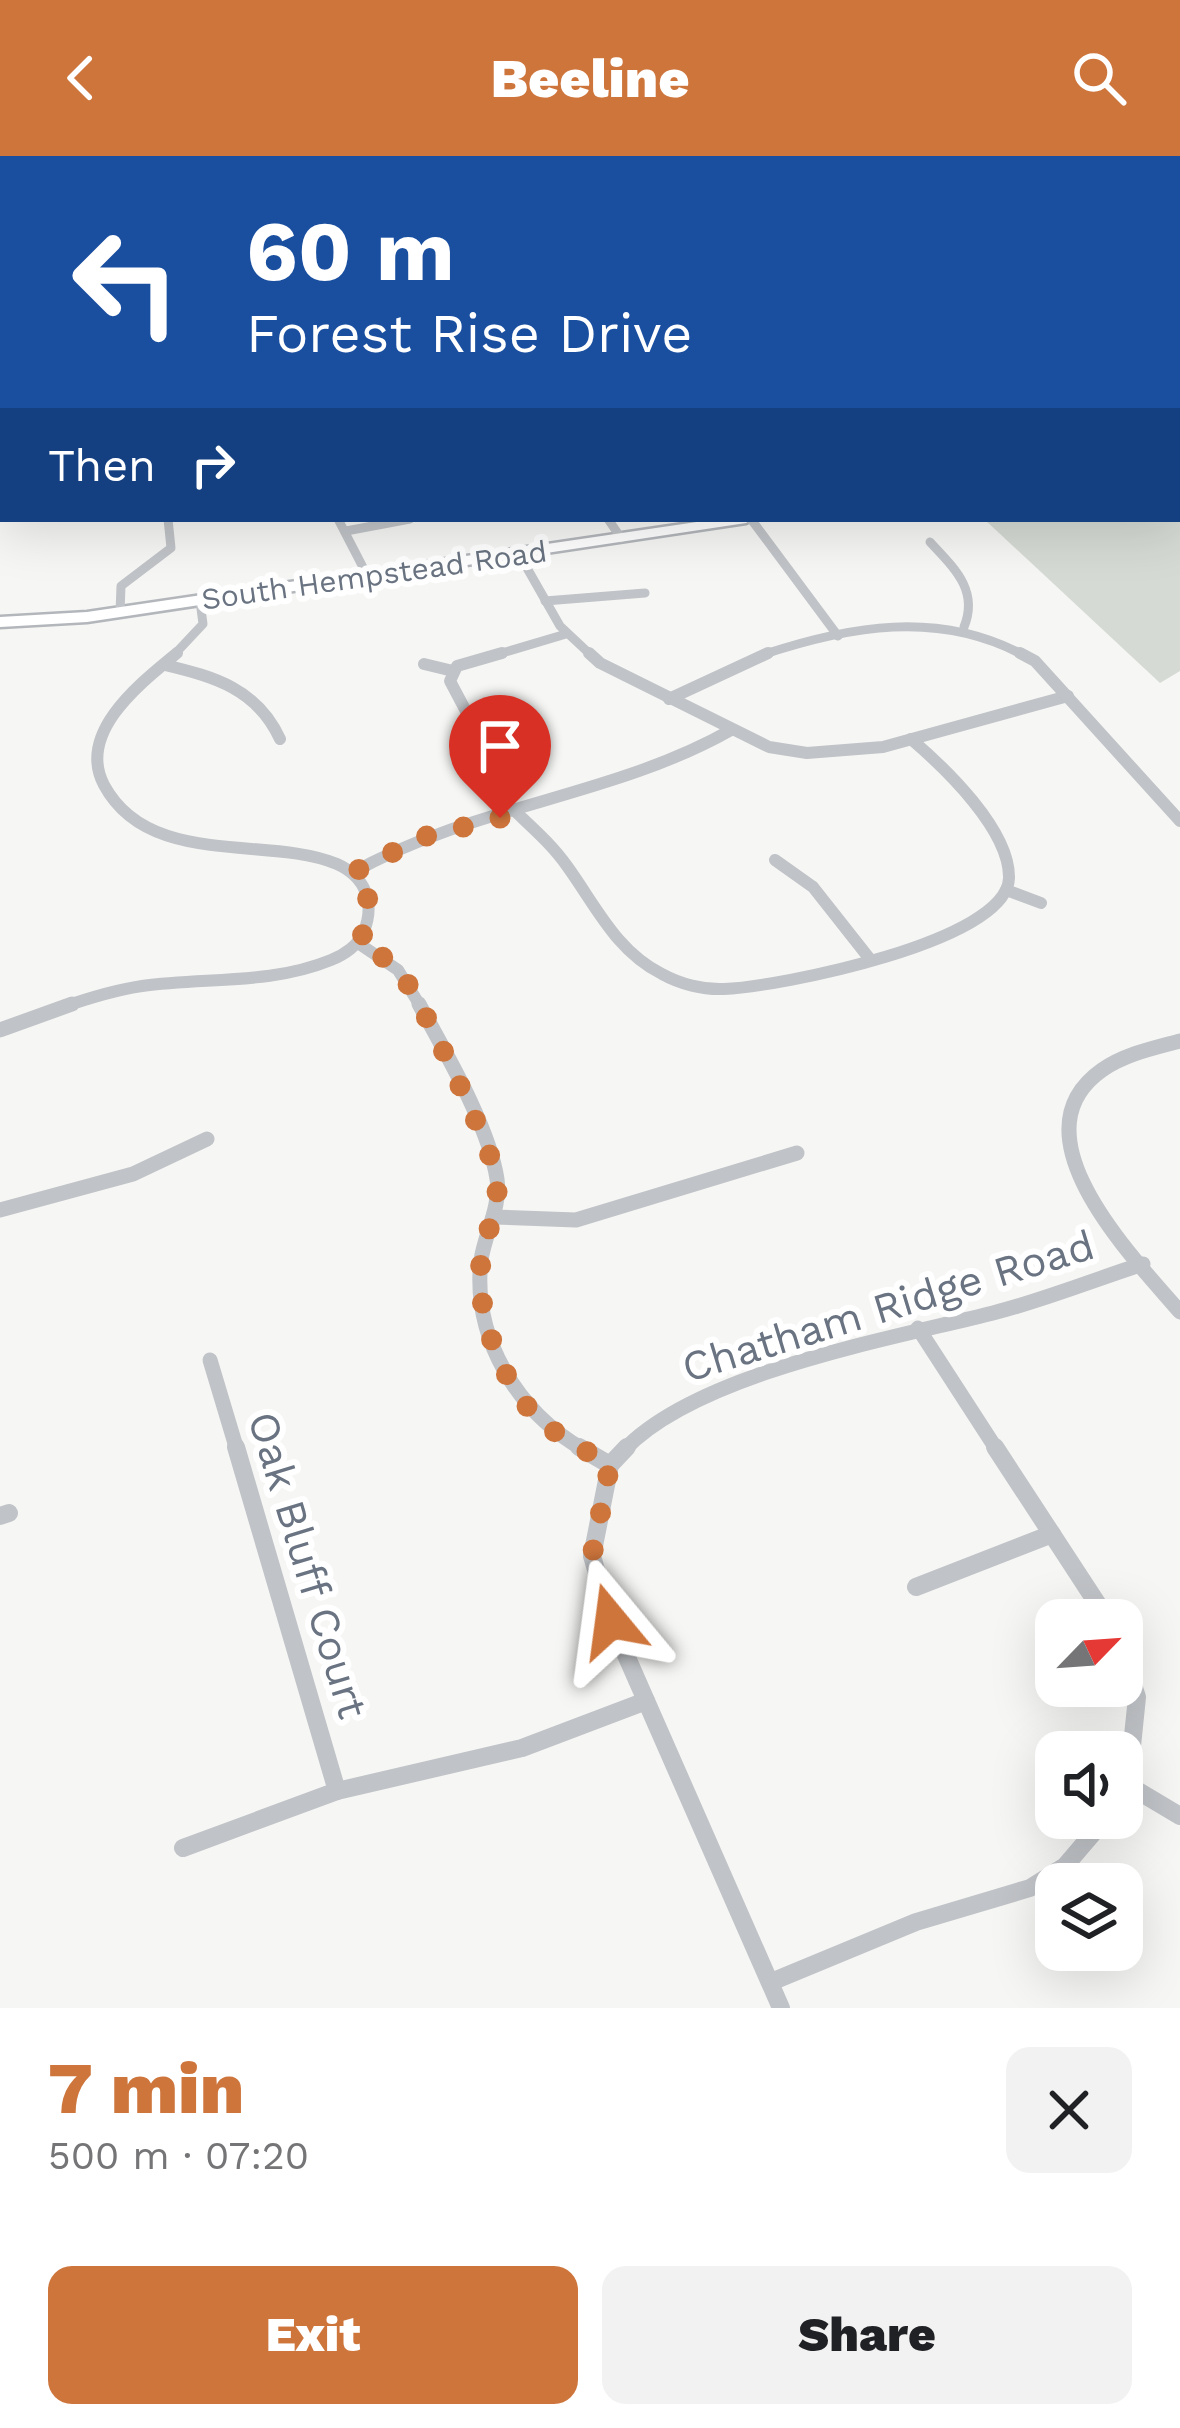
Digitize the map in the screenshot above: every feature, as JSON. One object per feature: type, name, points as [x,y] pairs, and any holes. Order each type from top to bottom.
[{"type":"street","points":[[120,612],[121,586],[171,548],[168,522]]},
{"type":"street","points":[[340,522],[368,577]]},
{"type":"street","points":[[346,531],[394,522]]},
{"type":"street","points":[[610,522],[621,538]]},
{"type":"street","name":"South Hempstead Road","points":[[0,622],[120,612],[728,522]]},
{"type":"street","points":[[750,522],[838,636]]},
{"type":"street","points":[[930,542],[962,577],[972,597],[974,607],[964,627]]},
{"type":"street","points":[[519,554],[566,634],[600,663],[770,747],[853,755],[997,712],[1068,697]]},
{"type":"street","points":[[545,601],[645,593]]},
{"type":"street","points":[[0,1030],[77,1001],[143,986],[289,975],[321,965],[358,943],[369,924],[366,889],[352,873],[313,858],[179,839],[147,827],[103,788],[96,765],[99,742],[112,718],[197,635],[203,624],[200,601]]},
{"type":"street","points":[[669,698],[750,657],[914,624],[964,627],[1013,645],[1035,661],[1180,821]]},
{"type":"street","points":[[424,664],[453,671],[485,655],[566,634]]},
{"type":"street","points":[[165,665],[233,683],[252,694],[280,739]]},
{"type":"street","points":[[453,671],[450,681],[468,715]]},
{"type":"street","points":[[352,873],[423,837],[517,813],[565,791],[639,774],[696,752],[731,730]]},
{"type":"street","points":[[517,813],[557,851],[623,949],[663,975],[687,984],[745,988],[868,958],[964,927],[984,917],[1006,890],[1010,876],[994,835],[946,771],[911,739]]},
{"type":"street","points":[[776,860],[813,887],[868,958]]},
{"type":"street","points":[[1006,890],[1041,903]]},
{"type":"street","points":[[358,943],[393,965],[414,997],[486,1144],[498,1179],[495,1217],[481,1258],[484,1319],[515,1387],[546,1426],[610,1465],[592,1556],[611,1621],[781,2008]]},
{"type":"street","points":[[1180,1041],[1120,1061],[1094,1077],[1076,1108],[1069,1137],[1075,1169],[1180,1312]]},
{"type":"street","points":[[0,1210],[143,1170],[180,1156],[207,1138]]},
{"type":"street","points":[[495,1217],[575,1220],[797,1153]]},
{"type":"street","name":"Chatham Ridge Road","points":[[610,1465],[648,1425],[699,1399],[918,1328],[996,1312],[1142,1264]]},
{"type":"street","points":[[918,1328],[1094,1599]]},
{"type":"street","name":"Oak Bluff Court","points":[[210,1360],[337,1791]]},
{"type":"street","points":[[916,1587],[1052,1534]]},
{"type":"street","points":[[183,1848],[337,1791],[522,1748],[646,1701]]},
{"type":"street","points":[[1143,1798],[1180,1816]]},
{"type":"street","points":[[770,1982],[916,1922],[1030,1888],[1066,1866],[1088,1839]]},
{"type":"shaded area","points":[[987,522],[1180,522],[1180,671],[1160,683]]},
{"type":"route","points":[[500,818],[423,837],[352,873],[366,889],[371,906],[369,924],[358,943],[402,974],[486,1144],[498,1179],[495,1217],[481,1258],[480,1288],[484,1319],[515,1387],[546,1426],[610,1465],[592,1556],[611,1621]]}]
